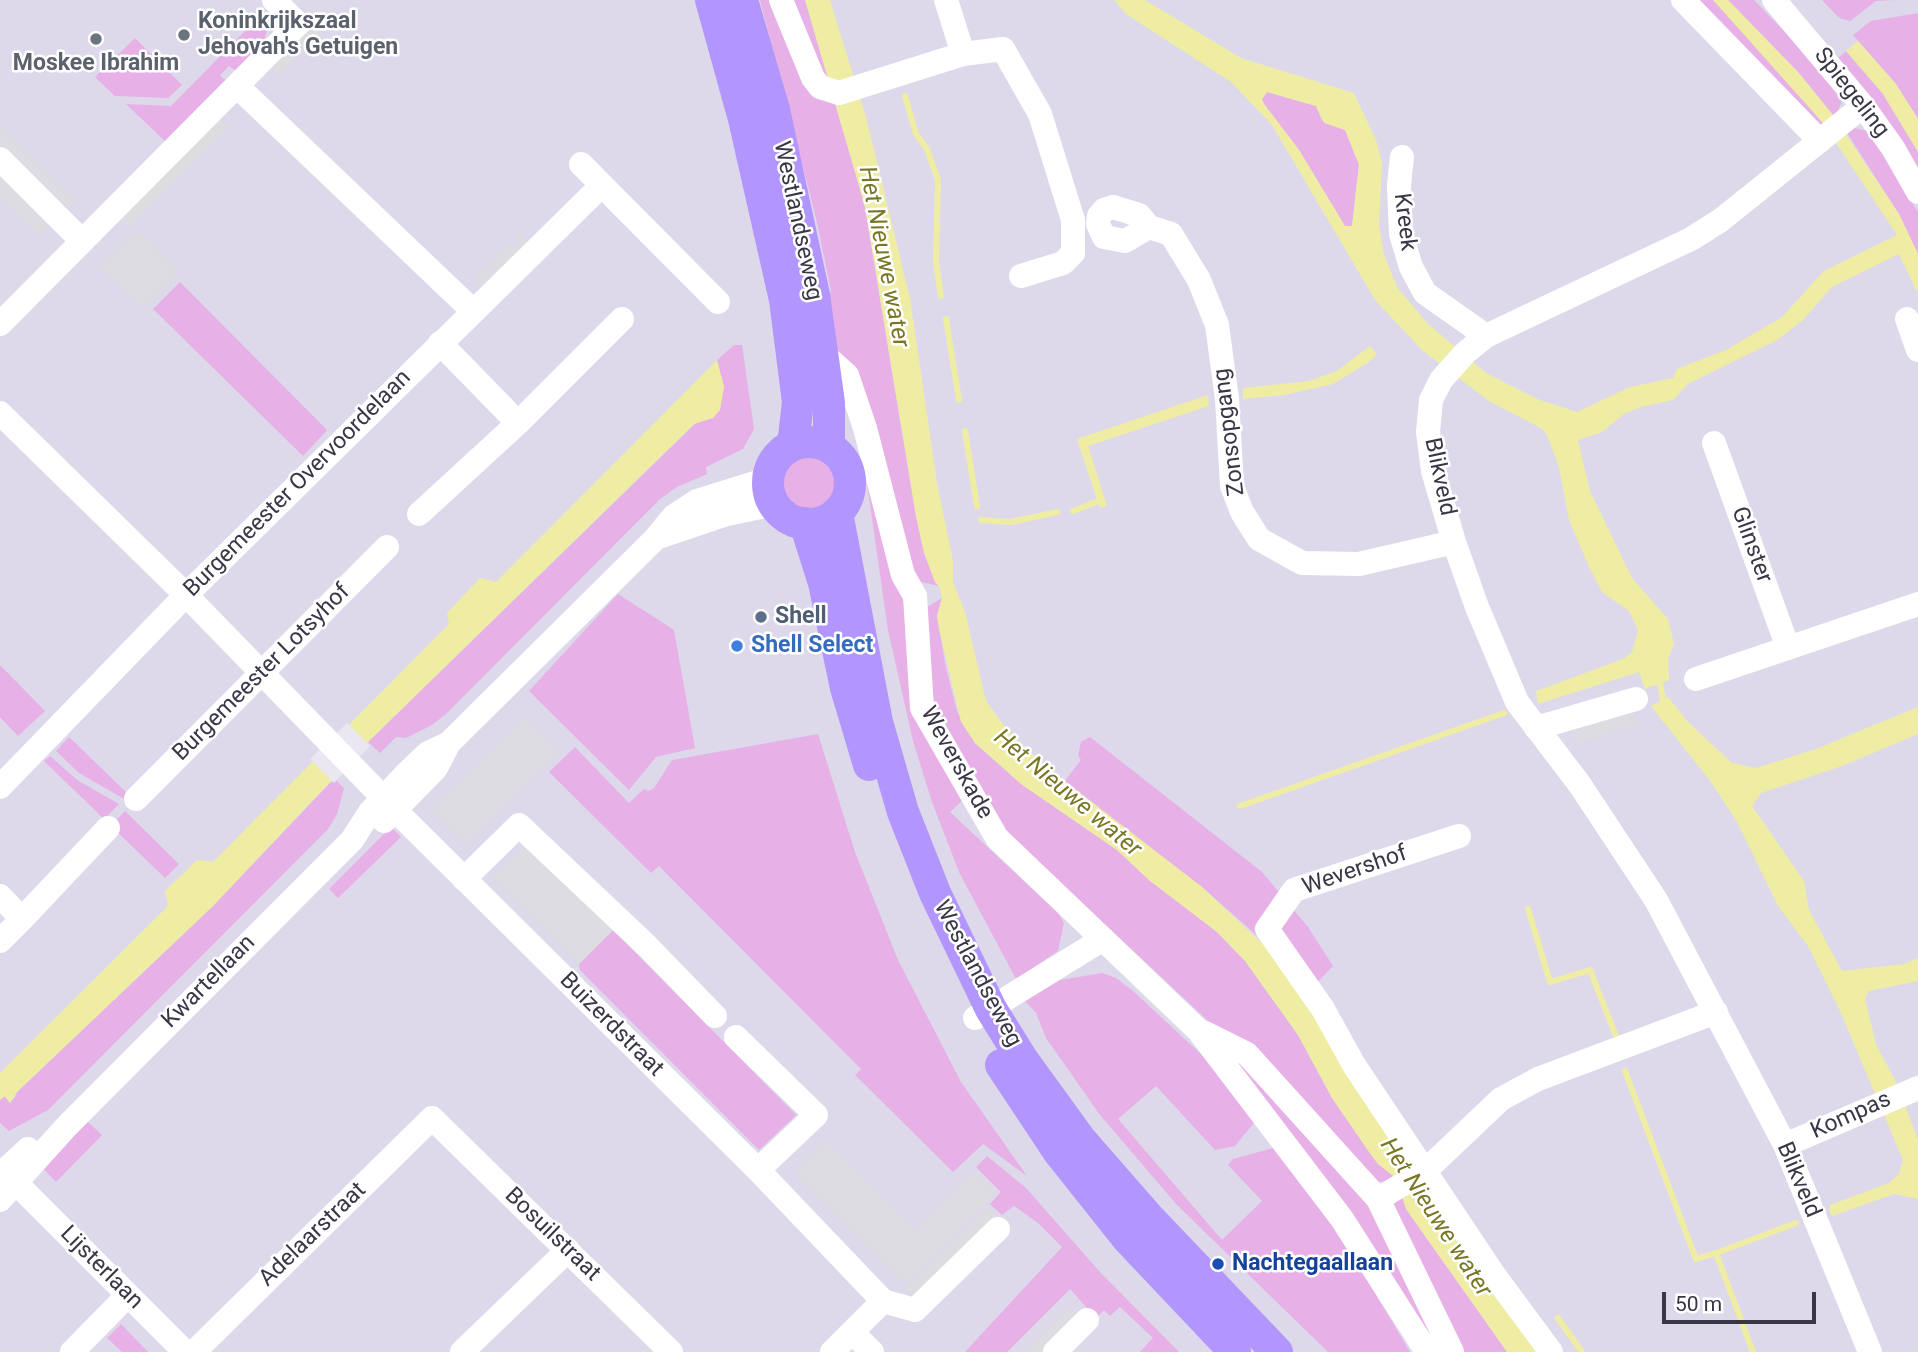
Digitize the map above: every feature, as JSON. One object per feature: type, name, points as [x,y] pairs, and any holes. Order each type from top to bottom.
[{"type":"main road","name":"Westlandseweg","points":[[711,0],[747,132],[785,300],[798,402],[793,444]]},
{"type":"main road","name":"Westlandseweg","points":[[742,0],[780,135],[814,295],[829,403],[829,446]]},
{"type":"main road","points":[[811,442],[829,446],[844,459],[850,478],[848,497],[837,513],[822,522],[805,523],[788,517],[771,492],[774,462],[793,444],[811,442]]},
{"type":"main road","name":"Westlandseweg","points":[[837,513],[877,722],[903,812],[983,1013],[1022,1059],[1080,1139],[1149,1218],[1277,1352]]},
{"type":"main road","name":"Westlandseweg","points":[[805,523],[824,583],[855,723],[884,812],[918,900],[1058,1151],[1128,1239],[1235,1352]]},
{"type":"street","points":[[0,324],[298,24],[274,0]]},
{"type":"street","points":[[781,0],[813,78],[820,87],[848,91],[962,54],[1003,50],[1040,114],[1073,220],[1073,253],[1063,263],[1021,276]]},
{"type":"street","points":[[946,0],[962,54]]},
{"type":"street","points":[[1683,0],[1830,132]]},
{"type":"street","name":"Spiegeling","points":[[1774,0],[1863,106],[1893,148],[1918,192]]},
{"type":"street","points":[[237,86],[472,310]]},
{"type":"street","name":"Blikveld","points":[[1863,106],[1721,220],[1691,239],[1486,336],[1465,353],[1445,375],[1432,400],[1428,432],[1433,471],[1454,542],[1477,607],[1517,702],[1580,785],[1656,900],[1785,1145],[1870,1352]]},
{"type":"street","name":"Kreek","points":[[1402,157],[1399,185],[1401,234],[1411,267],[1425,293],[1486,336]]},
{"type":"street","points":[[0,159],[82,241]]},
{"type":"street","points":[[581,164],[718,302]]},
{"type":"street","name":"Burgemeester Overvoordelaan","points":[[0,787],[186,595],[472,310],[601,186]]},
{"type":"street","name":"Zonsopgang","points":[[1149,227],[1171,234],[1199,280],[1217,325],[1227,399],[1232,486],[1242,512],[1259,539],[1302,563],[1359,564],[1454,542]]},
{"type":"street","points":[[1907,318],[1918,350]]},
{"type":"street","points":[[419,514],[518,423],[622,319]]},
{"type":"street","points":[[440,343],[518,423]]},
{"type":"street","name":"Weverskade","points":[[822,353],[847,374],[865,428],[903,575],[915,596],[922,708],[997,838],[1198,1030],[1342,1219],[1427,1352]]},
{"type":"street","name":"Buizerdstraat","points":[[0,414],[186,595],[389,804],[758,1170],[883,1301]]},
{"type":"street","name":"Glinster","points":[[1714,443],[1788,648]]},
{"type":"street","name":"Kwartellaan","points":[[5,1186],[352,840],[366,835],[389,804],[436,768],[449,743],[655,539],[674,516],[698,501],[771,492]]},
{"type":"street","name":"Burgemeester Lotsyhof","points":[[136,799],[387,547]]},
{"type":"street","points":[[1696,679],[1918,604]]},
{"type":"street","points":[[1536,728],[1636,699]]},
{"type":"street","points":[[464,879],[519,825],[646,945],[715,1016]]},
{"type":"street","points":[[0,941],[108,828]]},
{"type":"street","name":"Wevershof","points":[[1425,1171],[1354,1065],[1323,1009],[1267,929],[1294,890],[1460,836]]},
{"type":"street","points":[[0,896],[22,919]]},
{"type":"street","points":[[983,1013],[1103,939]]},
{"type":"street","points":[[1383,1197],[1425,1171],[1501,1098],[1538,1079],[1716,1012]]},
{"type":"street","name":"Weverskade","points":[[1198,1030],[1247,1054],[1383,1197],[1452,1352]]},
{"type":"street","points":[[736,1037],[816,1115],[758,1170]]},
{"type":"street","name":"Kompas","points":[[1785,1145],[1912,1090]]},
{"type":"street","name":"Bosuilstraat","points":[[432,1118],[671,1352]]},
{"type":"street","name":"Adelaarstraat","points":[[194,1352],[432,1118]]},
{"type":"street","points":[[1425,1171],[1550,1352]]},
{"type":"street","name":"Lijsterlaan","points":[[5,1186],[128,1295],[186,1352]]},
{"type":"street","points":[[832,1352],[883,1301],[915,1310],[998,1229]]},
{"type":"street","points":[[462,1352],[568,1250]]},
{"type":"street","points":[[72,1352],[128,1295]]},
{"type":"street","points":[[1055,1352],[1087,1320]]},
{"type":"street","points":[[853,1333],[872,1352]]},
{"type":"shaded area","points":[[0,0],[1918,0],[1918,1352],[0,1352]]},
{"type":"shaded area","points":[[760,0],[774,0],[821,95],[820,100],[836,99],[865,207],[901,426],[931,570],[939,586],[921,582],[906,561],[857,386],[831,338],[823,314],[831,291],[816,218]]},
{"type":"shaded area","points":[[783,0],[805,0],[829,79],[820,80]]},
{"type":"shaded area","points":[[1694,0],[1713,0],[1787,79],[1825,126],[1819,126]]},
{"type":"shaded area","points":[[1728,0],[1754,0],[1841,93],[1842,101],[1837,113],[1833,115],[1798,72]]},
{"type":"shaded area","points":[[1822,0],[1895,0],[1876,1],[1850,21],[1839,18]]},
{"type":"shaded area","points":[[1918,13],[1918,119],[1896,84],[1853,35],[1871,21]]},
{"type":"shaded area","points":[[260,16],[267,30],[264,41],[236,71],[229,66],[220,75],[227,82],[166,142],[126,104],[171,106]]},
{"type":"shaded area","points":[[318,16],[328,25],[279,75],[270,66]]},
{"type":"shaded area","points":[[135,38],[182,85],[168,98],[115,96],[95,77]]},
{"type":"shaded area","points":[[1846,51],[1883,94],[1918,152],[1918,171],[1838,58]]},
{"type":"shaded area","points":[[1267,92],[1316,106],[1321,119],[1345,130],[1359,164],[1352,226],[1345,226],[1299,150],[1264,104],[1262,99]]},
{"type":"shaded area","points":[[219,118],[229,127],[129,227],[119,217]]},
{"type":"shaded area","points":[[0,127],[75,202],[65,211],[0,146]]},
{"type":"shaded area","points":[[1854,128],[1868,131],[1918,212],[1918,254],[1899,214],[1847,133]]},
{"type":"shaded area","points":[[0,176],[49,227],[39,236],[0,196]]},
{"type":"shaded area","points":[[136,229],[179,271],[143,308],[100,266]]},
{"type":"shaded area","points":[[519,233],[529,243],[483,288],[473,278],[484,267],[493,276],[496,272],[488,263],[510,242],[519,250],[522,246],[514,238]]},
{"type":"shaded area","points":[[180,282],[327,430],[303,456],[153,309]]},
{"type":"shaded area","points":[[734,345],[742,345],[754,429],[743,449],[706,467],[707,474],[677,487],[660,499],[447,713],[432,725],[406,738],[396,737],[380,753],[368,742],[695,424],[704,419],[724,387],[717,360]]},
{"type":"shaded area","points":[[809,457],[819,459],[827,465],[833,473],[833,493],[827,501],[819,507],[809,509],[799,507],[791,501],[785,493],[783,483],[785,473],[791,465],[799,459]]},
{"type":"shaded area","points":[[867,483],[901,582],[912,672],[967,796],[950,812],[1058,913],[1064,923],[1058,951],[1016,979],[959,872],[932,802],[913,741],[888,630]]},
{"type":"shaded area","points":[[618,594],[674,630],[695,748],[656,757],[629,790],[529,691]]},
{"type":"shaded area","points":[[942,598],[937,616],[946,668],[957,711],[975,743],[1021,784],[1117,850],[1149,880],[1217,932],[1245,961],[1298,1035],[1332,1098],[1378,1164],[1397,1179],[1373,1183],[1219,1031],[1002,828],[936,723],[924,609]]},
{"type":"shaded area","points":[[0,665],[45,711],[18,736],[0,717]]},
{"type":"shaded area","points":[[1631,708],[1636,725],[1576,744],[1571,726]]},
{"type":"shaded area","points":[[525,718],[559,752],[466,844],[432,811]]},
{"type":"shaded area","points":[[818,734],[855,852],[898,960],[961,1082],[1027,1176],[983,1144],[953,1172],[855,1075],[861,1069],[659,866],[651,873],[549,772],[575,747],[629,803],[644,789],[649,791],[654,788],[672,760]]},
{"type":"shaded area","points":[[69,737],[130,796],[126,800],[79,773],[56,751]]},
{"type":"shaded area","points":[[1090,737],[1262,872],[1308,927],[1333,966],[1314,986],[1202,887],[1064,782],[1081,760],[1078,755],[1081,742]]},
{"type":"shaded area","points":[[50,756],[77,780],[119,804],[104,819],[44,761]]},
{"type":"shaded area","points":[[336,780],[344,788],[337,814],[328,829],[48,1110],[9,1131],[0,1123],[0,1100],[4,1096],[10,1103],[17,1092],[213,906],[330,783]]},
{"type":"shaded area","points":[[125,811],[179,864],[165,878],[111,826]]},
{"type":"shaded area","points":[[391,827],[401,837],[338,898],[329,889]]},
{"type":"shaded area","points":[[528,844],[613,930],[579,964],[493,878]]},
{"type":"shaded area","points":[[613,930],[796,1115],[759,1150],[580,970],[579,964]]},
{"type":"shaded area","points":[[1102,973],[1116,978],[1133,991],[1203,1056],[1257,1119],[1235,1146],[1215,1150],[1156,1086],[1118,1119],[1222,1240],[1262,1201],[1228,1165],[1233,1159],[1273,1148],[1330,1217],[1410,1352],[1328,1352],[1177,1205],[1100,1115],[1046,1038],[1036,1013],[1025,1001],[1060,980]]},
{"type":"shaded area","points":[[1219,1045],[1236,1055],[1363,1192],[1405,1265],[1437,1352]]},
{"type":"shaded area","points":[[87,1121],[102,1135],[56,1182],[42,1167]]},
{"type":"shaded area","points":[[826,1141],[915,1231],[975,1172],[996,1193],[905,1283],[795,1172]]},
{"type":"shaded area","points":[[987,1156],[1026,1188],[1099,1271],[1179,1352],[1140,1352],[1153,1338],[1120,1307],[1110,1316],[1104,1310],[1096,1318],[1070,1289],[1007,1352],[965,1352],[1062,1247],[1038,1223],[1014,1206],[1002,1215],[990,1204],[1001,1192],[976,1167]]},
{"type":"shaded area","points":[[1401,1193],[1406,1209],[1507,1352],[1455,1352],[1389,1208]]},
{"type":"shaded area","points":[[988,1207],[999,1219],[917,1299],[905,1288]]},
{"type":"shaded area","points":[[1069,1307],[1081,1319],[1047,1352],[1023,1352]]},
{"type":"shaded area","points":[[121,1324],[148,1352],[122,1352],[107,1338]]},
{"type":"water","name":"Het Nieuwe water","points":[[805,0],[830,0],[866,117],[910,298],[937,483],[953,561],[953,582],[965,612],[986,701],[1007,730],[1044,765],[1202,887],[1263,944],[1287,974],[1422,1185],[1537,1352],[1507,1352],[1406,1209],[1397,1179],[1378,1164],[1369,1152],[1332,1098],[1298,1035],[1245,961],[1217,932],[1149,880],[1117,850],[1021,784],[975,743],[961,722],[937,616],[942,598],[924,553],[916,517],[865,207]]},
{"type":"water","points":[[1114,0],[1145,0],[1241,58],[1354,93],[1376,140],[1382,163],[1379,225],[1384,255],[1397,287],[1427,323],[1486,373],[1537,399],[1577,412],[1630,387],[1673,378],[1677,369],[1728,349],[1782,317],[1824,271],[1897,235],[1822,122],[1713,0],[1728,0],[1798,72],[1833,115],[1899,214],[1918,254],[1918,294],[1899,254],[1832,287],[1803,320],[1777,340],[1688,384],[1673,400],[1624,414],[1602,432],[1578,440],[1590,491],[1632,578],[1668,619],[1674,644],[1668,659],[1669,680],[1645,689],[1639,672],[1538,704],[1536,691],[1623,659],[1632,652],[1638,630],[1629,611],[1602,592],[1590,569],[1569,520],[1559,467],[1547,435],[1541,428],[1489,401],[1423,351],[1375,300],[1272,125],[1231,82],[1126,14]],"holes":[[[1267,92],[1316,106],[1324,123],[1345,130],[1359,165],[1352,226],[1345,226],[1299,150],[1262,99]]]},
{"type":"water","points":[[1858,41],[1896,84],[1918,119],[1918,152],[1883,94],[1846,51]]},
{"type":"water","points":[[1370,346],[1377,354],[1369,362],[1333,384],[1284,395],[1243,399],[1243,388],[1309,381],[1337,371]]},
{"type":"water","points":[[717,360],[724,387],[720,410],[713,418],[694,424],[368,742],[213,906],[17,1092],[10,1103],[5,1096],[0,1100],[0,1073],[168,906],[165,891],[197,860],[213,862],[449,624],[447,613],[480,578],[496,582]]},
{"type":"water","points":[[1208,395],[1209,406],[1088,446],[1107,506],[1100,508],[1077,439]]},
{"type":"water","points":[[1668,697],[1688,722],[1732,763],[1756,768],[1816,749],[1918,707],[1918,734],[1842,766],[1761,793],[1752,806],[1804,881],[1809,910],[1842,971],[1904,964],[1918,958],[1918,981],[1869,991],[1865,999],[1876,1044],[1897,1084],[1918,1140],[1918,1199],[1894,1194],[1832,1216],[1829,1210],[1830,1205],[1889,1183],[1899,1174],[1903,1160],[1840,1011],[1808,946],[1778,906],[1737,822],[1711,782],[1651,706]]},
{"type":"pier","points":[[347,723],[370,746],[334,783],[310,759]]},
{"type":"waterway","points":[[905,96],[916,134],[927,149],[938,180],[936,263],[941,296]]},
{"type":"waterway","points":[[946,319],[959,400]]},
{"type":"waterway","points":[[965,431],[977,506]]},
{"type":"waterway","points":[[1073,511],[1101,500]]},
{"type":"waterway","points":[[981,520],[1011,522],[1057,512]]},
{"type":"waterway","points":[[1659,677],[1664,705]]},
{"type":"waterway","points":[[1240,806],[1504,713]]},
{"type":"waterway","points":[[1528,909],[1550,982],[1590,970],[1616,1036]]},
{"type":"waterway","points":[[1625,1071],[1696,1259],[1716,1253],[1753,1352]]},
{"type":"waterway","points":[[1716,1253],[1796,1223]]},
{"type":"waterway","points":[[1558,1318],[1582,1352]]},
{"type":"place","name":"Koninkrijkszaal Jehovah's Getuigen","points":[[184,35]]},
{"type":"place","name":"Moskee Ibrahim","points":[[96,39]]},
{"type":"place","name":"Shell","points":[[761,617]]},
{"type":"place","name":"Shell Select","points":[[737,646]]},
{"type":"place","name":"Nachtegaallaan","points":[[1218,1264]]}]
